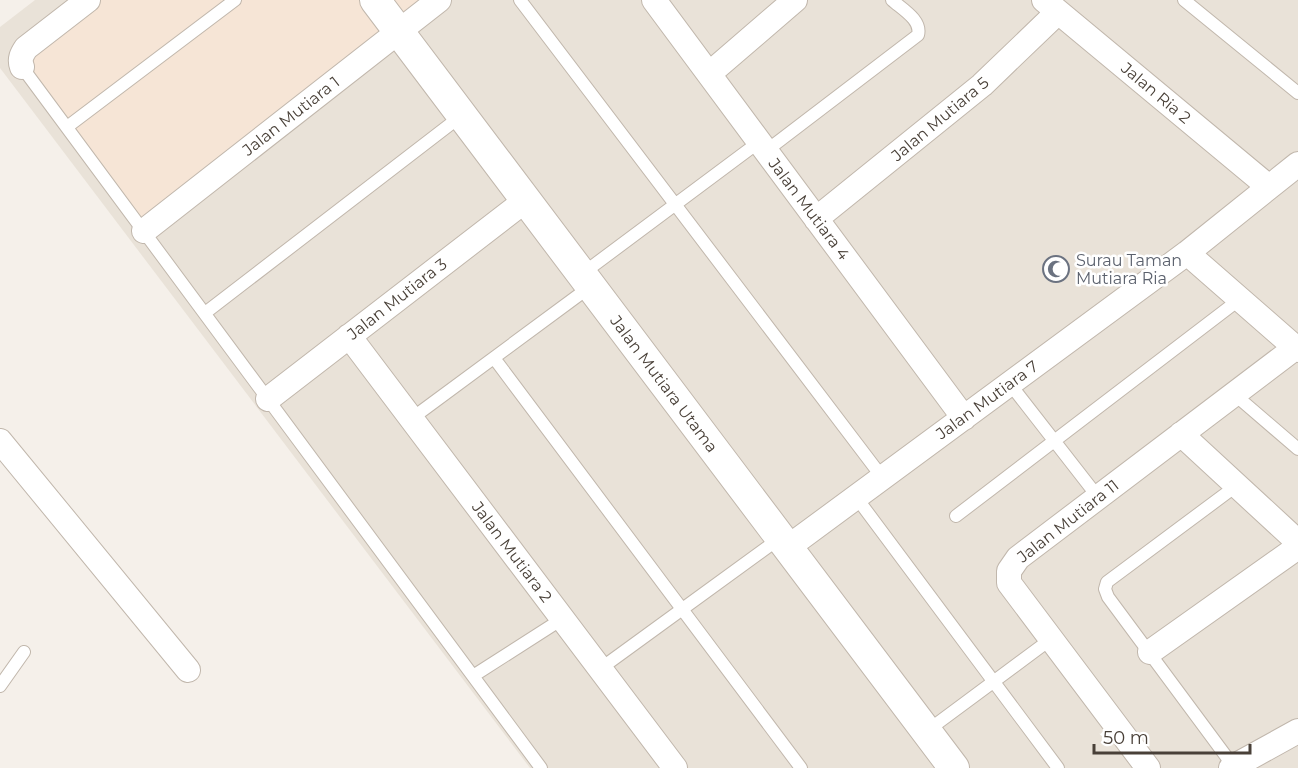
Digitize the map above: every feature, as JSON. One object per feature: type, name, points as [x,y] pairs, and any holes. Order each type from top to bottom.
[{"type":"street","points":[[22,67],[22,56],[26,48],[88,0]]},
{"type":"street","name":"Jalan Mutiara Utama","points":[[375,0],[954,768]]},
{"type":"street","name":"Jalan Mutiara 1","points":[[144,231],[439,0]]},
{"type":"street","name":"Jalan Mutiara 4","points":[[654,0],[964,418]]},
{"type":"street","points":[[709,74],[795,0]]},
{"type":"street","name":"Jalan Ria 2","points":[[1051,6],[1269,186]]},
{"type":"street","name":"Jalan Mutiara 5","points":[[816,219],[982,85],[1051,6]]},
{"type":"street","name":"Jalan Mutiara 7","points":[[784,543],[856,497],[964,418],[1187,253],[1298,164]]},
{"type":"street","name":"Jalan Mutiara 3","points":[[268,399],[525,200]]},
{"type":"street","points":[[1187,253],[1296,349]]},
{"type":"street","name":"Jalan Mutiara 2","points":[[349,336],[675,768]]},
{"type":"street","name":"Jalan Mutiara 11","points":[[1148,768],[1009,583],[1009,571],[1018,558],[1296,349]]},
{"type":"street","points":[[1181,434],[1298,542]]},
{"type":"street","points":[[0,441],[188,670]]},
{"type":"street","points":[[1150,652],[1298,547]]},
{"type":"street","points":[[1232,767],[1298,731]]},
{"type":"lane","points":[[67,127],[235,0]]},
{"type":"lane","points":[[520,0],[882,477]]},
{"type":"lane","points":[[411,419],[494,358],[675,204],[762,146],[918,35],[920,28],[918,22],[892,0]]},
{"type":"lane","points":[[1184,0],[1298,93]]},
{"type":"lane","points":[[22,67],[542,768]]},
{"type":"lane","points":[[205,313],[462,116]]},
{"type":"lane","points":[[956,516],[1240,299]]},
{"type":"lane","points":[[494,358],[801,768]]},
{"type":"lane","points":[[1010,384],[1098,497]]},
{"type":"lane","points":[[1234,394],[1298,449]]},
{"type":"lane","points":[[1232,767],[1108,597],[1106,589],[1107,582],[1236,486]]},
{"type":"lane","points":[[856,497],[1058,768]]},
{"type":"lane","points":[[600,669],[682,609],[784,543]]},
{"type":"lane","points":[[473,676],[562,619]]},
{"type":"lane","points":[[926,732],[1051,639]]},
{"type":"lane","points":[[0,686],[24,652]]},
{"type":"shaded area","points":[[35,0],[1298,0],[1298,768],[530,768],[0,68],[0,27]]},
{"type":"shaded area","points":[[77,0],[452,0],[144,240],[16,51]]},
{"type":"place","name":"Surau Taman Mutiara Ria","points":[[1056,269]]}]
